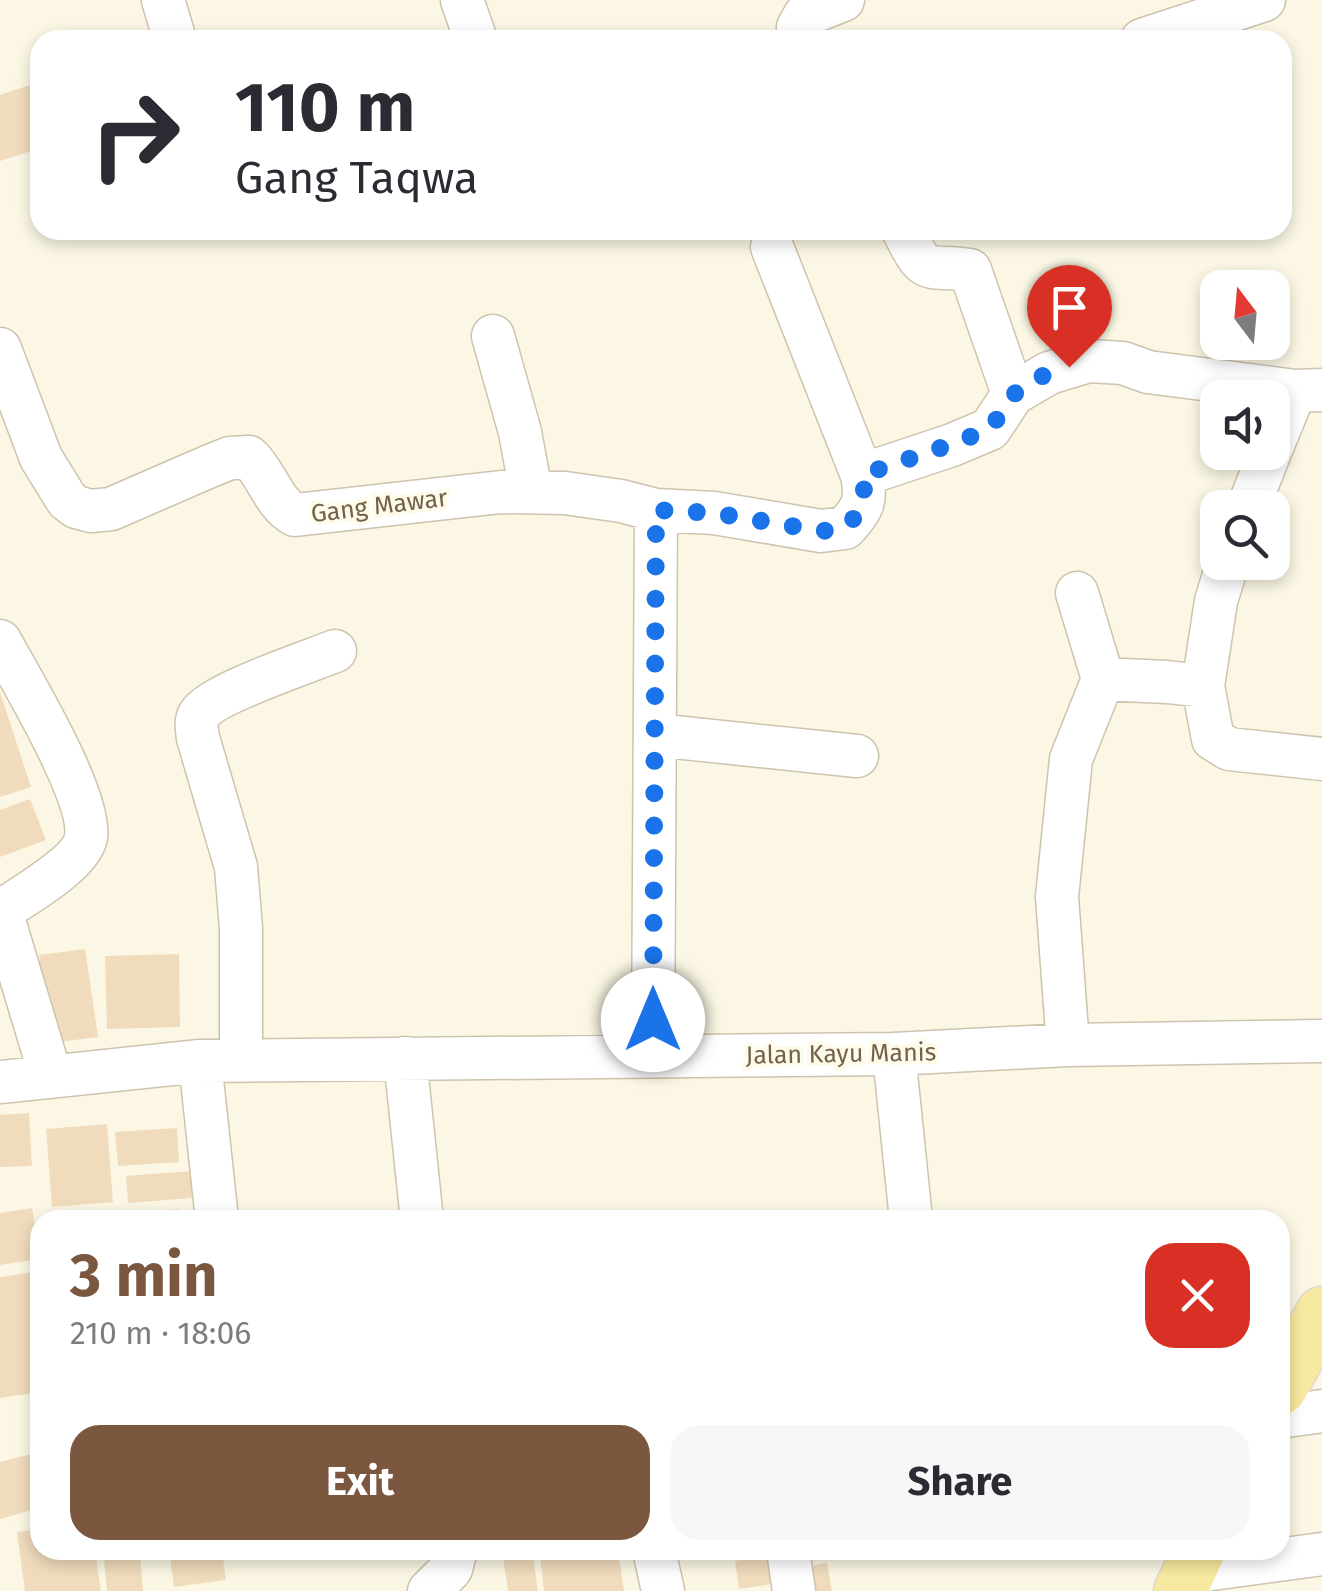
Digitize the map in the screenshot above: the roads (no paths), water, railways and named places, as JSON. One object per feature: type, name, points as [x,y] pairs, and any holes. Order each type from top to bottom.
[{"type":"main road","points":[[1290,1371],[1322,1313]]},
{"type":"street","points":[[163,0],[172,30]]},
{"type":"street","points":[[462,0],[472,30]]},
{"type":"street","points":[[799,30],[806,15],[843,0]]},
{"type":"street","points":[[1172,30],[1264,0]]},
{"type":"street","points":[[908,240],[926,266],[970,270],[1014,394]]},
{"type":"street","points":[[772,247],[862,475],[990,429],[1014,394],[1049,372],[1090,361],[1122,363],[1148,372],[1309,390],[1290,420]]},
{"type":"street","points":[[494,336],[520,432],[531,492]]},
{"type":"street","name":"Gang Mawar","points":[[0,350],[41,458],[67,500],[91,511],[111,510],[230,458],[248,457],[284,509],[296,515],[531,492],[622,501],[656,510],[714,513],[822,531],[845,528],[862,510],[862,475]]},
{"type":"street","points":[[653,1056],[656,510]]},
{"type":"street","points":[[1222,580],[1202,686],[1213,739],[1229,749],[1322,759]]},
{"type":"street","points":[[1068,1045],[1056,897],[1071,759],[1103,679],[1077,594]]},
{"type":"street","points":[[0,642],[60,752],[82,808],[86,838],[73,860],[1,911],[51,1076]]},
{"type":"street","points":[[216,1210],[221,1060],[242,929],[236,867],[196,720],[220,698],[335,650]]},
{"type":"street","points":[[1103,679],[1202,686]]},
{"type":"street","points":[[655,735],[857,756]]},
{"type":"street","name":"Jalan Kayu Manis","points":[[0,1082],[221,1060],[894,1054],[1068,1045],[1322,1041]]},
{"type":"street","points":[[894,1054],[910,1210]]},
{"type":"street","points":[[405,1058],[421,1210]]},
{"type":"street","points":[[1290,1416],[1322,1411]]},
{"type":"street","points":[[1290,1558],[1322,1554]]},
{"type":"street","points":[[429,1591],[451,1569],[453,1560]]},
{"type":"street","points":[[656,1560],[663,1591]]},
{"type":"street","points":[[789,1560],[794,1591]]},
{"type":"street","points":[[1189,1571],[1275,1560]]}]
